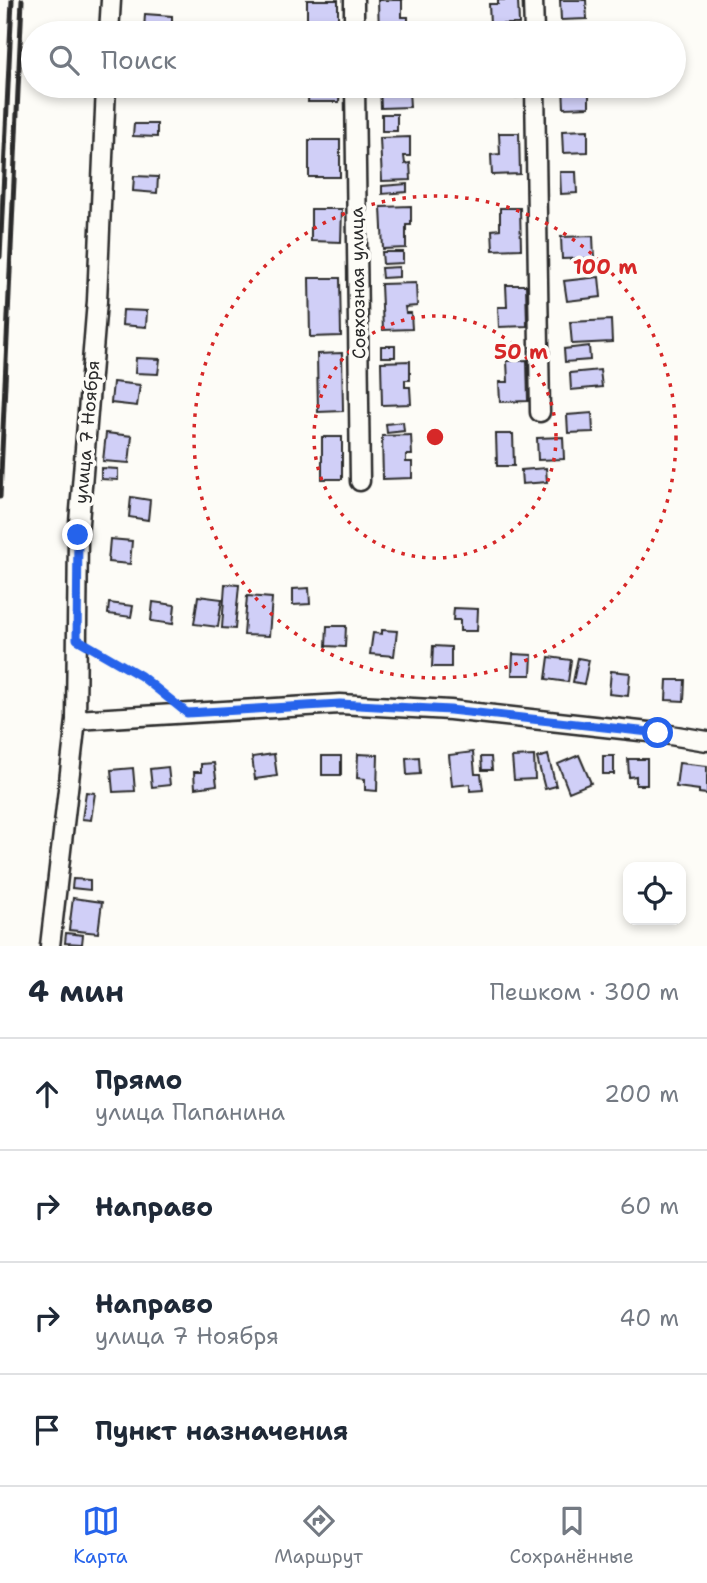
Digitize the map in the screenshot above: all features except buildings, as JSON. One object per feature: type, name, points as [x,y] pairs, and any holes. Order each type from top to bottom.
[{"type":"street","points":[[110,21],[111,0]]},
{"type":"street","points":[[354,0],[354,21]]},
{"type":"street","points":[[533,0],[534,21]]},
{"type":"street","name":"улица 7 Ноября","points":[[50,946],[76,720],[78,535],[97,301],[105,98]]},
{"type":"street","name":"Совхозная улица","points":[[355,98],[360,481]]},
{"type":"street","points":[[535,98],[540,412]]},
{"type":"street","points":[[76,720],[340,704],[450,710],[707,741]]},
{"type":"path","points":[[77,639],[141,676],[187,713]]},
{"type":"railway","points":[[0,257],[12,0]]},
{"type":"railway","points":[[21,21],[22,0]]},
{"type":"railway","points":[[0,497],[21,23]]},
{"type":"route","points":[[78,535],[77,639],[141,676],[187,713],[340,704],[450,710],[658,733]]}]
